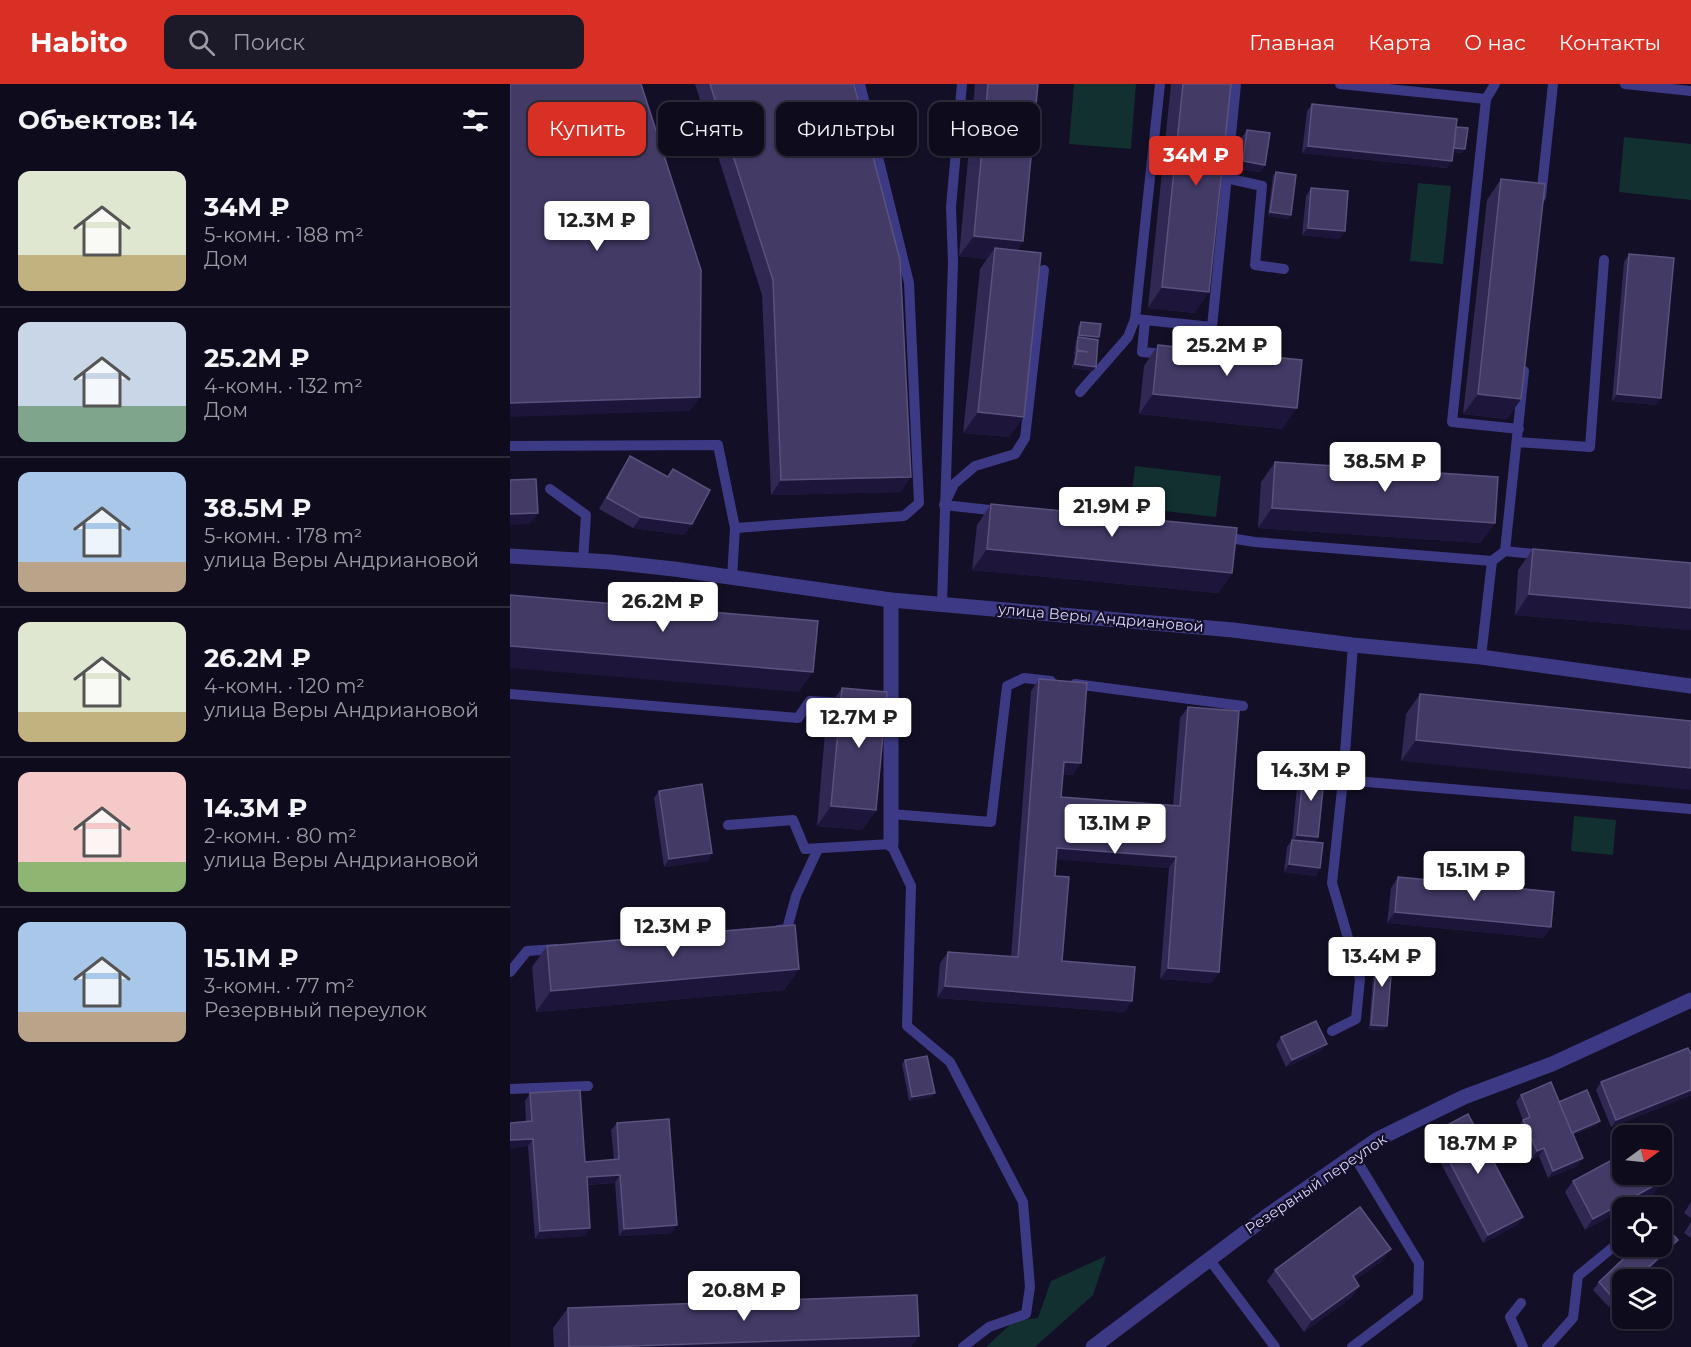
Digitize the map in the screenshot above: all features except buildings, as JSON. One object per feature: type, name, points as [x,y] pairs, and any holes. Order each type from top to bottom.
[{"type":"street","name":"улица Веры Андриановой","points":[[510,556],[674,569],[891,600],[1233,630],[1353,645],[1481,657],[1691,686]]},
{"type":"street","points":[[891,600],[885,705],[891,844]]},
{"type":"street","name":"Резервный переулок","points":[[1093,1347],[1267,1215],[1378,1139],[1464,1097],[1552,1064],[1691,1000]]},
{"type":"lane","points":[[735,528],[904,516],[919,503],[909,283],[860,84]]},
{"type":"lane","points":[[942,604],[953,262],[951,207],[962,84]]},
{"type":"lane","points":[[1160,84],[1140,320],[1142,351],[1175,355]]},
{"type":"lane","points":[[1140,320],[1212,327],[1236,84]]},
{"type":"lane","points":[[1340,84],[1486,99]]},
{"type":"lane","points":[[1495,84],[1486,99],[1452,423],[1519,429]]},
{"type":"lane","points":[[1540,212],[1552,84]]},
{"type":"lane","points":[[1625,84],[1691,91]]},
{"type":"lane","points":[[1226,178],[1262,186],[1255,265],[1284,269]]},
{"type":"lane","points":[[1517,442],[1590,447],[1604,260]]},
{"type":"lane","points":[[944,505],[954,484],[975,466],[1015,454],[1025,438],[1044,270]]},
{"type":"lane","points":[[1080,392],[1140,320]]},
{"type":"lane","points":[[1505,551],[1525,360]]},
{"type":"lane","points":[[510,446],[718,445],[735,528],[732,578]]},
{"type":"lane","points":[[550,489],[586,515],[583,561]]},
{"type":"lane","points":[[944,505],[1013,513]]},
{"type":"lane","points":[[1212,536],[1255,542],[1492,561],[1505,551],[1552,556]]},
{"type":"lane","points":[[1481,657],[1492,561]]},
{"type":"lane","points":[[1332,1031],[1356,1019],[1360,979],[1332,883],[1353,645]]},
{"type":"lane","points":[[891,814],[991,822],[1007,686],[1024,678],[1243,705]]},
{"type":"lane","points":[[510,694],[798,718],[810,701],[856,703]]},
{"type":"lane","points":[[1342,780],[1691,809]]},
{"type":"lane","points":[[728,825],[793,820],[806,849],[891,844],[911,886],[907,1026],[950,1062],[1023,1202],[1030,1287],[1026,1314],[989,1327],[963,1347]]},
{"type":"lane","points":[[763,931],[787,929],[796,896],[818,849]]},
{"type":"lane","points":[[510,972],[527,951],[563,948]]},
{"type":"lane","points":[[510,1089],[588,1086]]},
{"type":"lane","points":[[1352,1347],[1418,1297],[1419,1263],[1354,1156]]},
{"type":"lane","points":[[1548,1347],[1573,1318],[1578,1276],[1612,1248]]},
{"type":"lane","points":[[1209,1259],[1275,1347]]},
{"type":"lane","points":[[1521,1303],[1510,1317],[1523,1347]]},
{"type":"green space","points":[[1074,84],[1136,84],[1131,149],[1069,144]]},
{"type":"green space","points":[[1624,137],[1691,144],[1691,200],[1619,192]]},
{"type":"green space","points":[[1418,183],[1451,186],[1443,264],[1410,261]]},
{"type":"green space","points":[[1135,466],[1221,476],[1216,517],[1130,507]]},
{"type":"green space","points":[[1574,816],[1616,820],[1613,855],[1571,851]]},
{"type":"green space","points":[[1106,1256],[1093,1295],[1035,1347],[986,1347],[1014,1321],[1038,1318],[1051,1281]]}]
